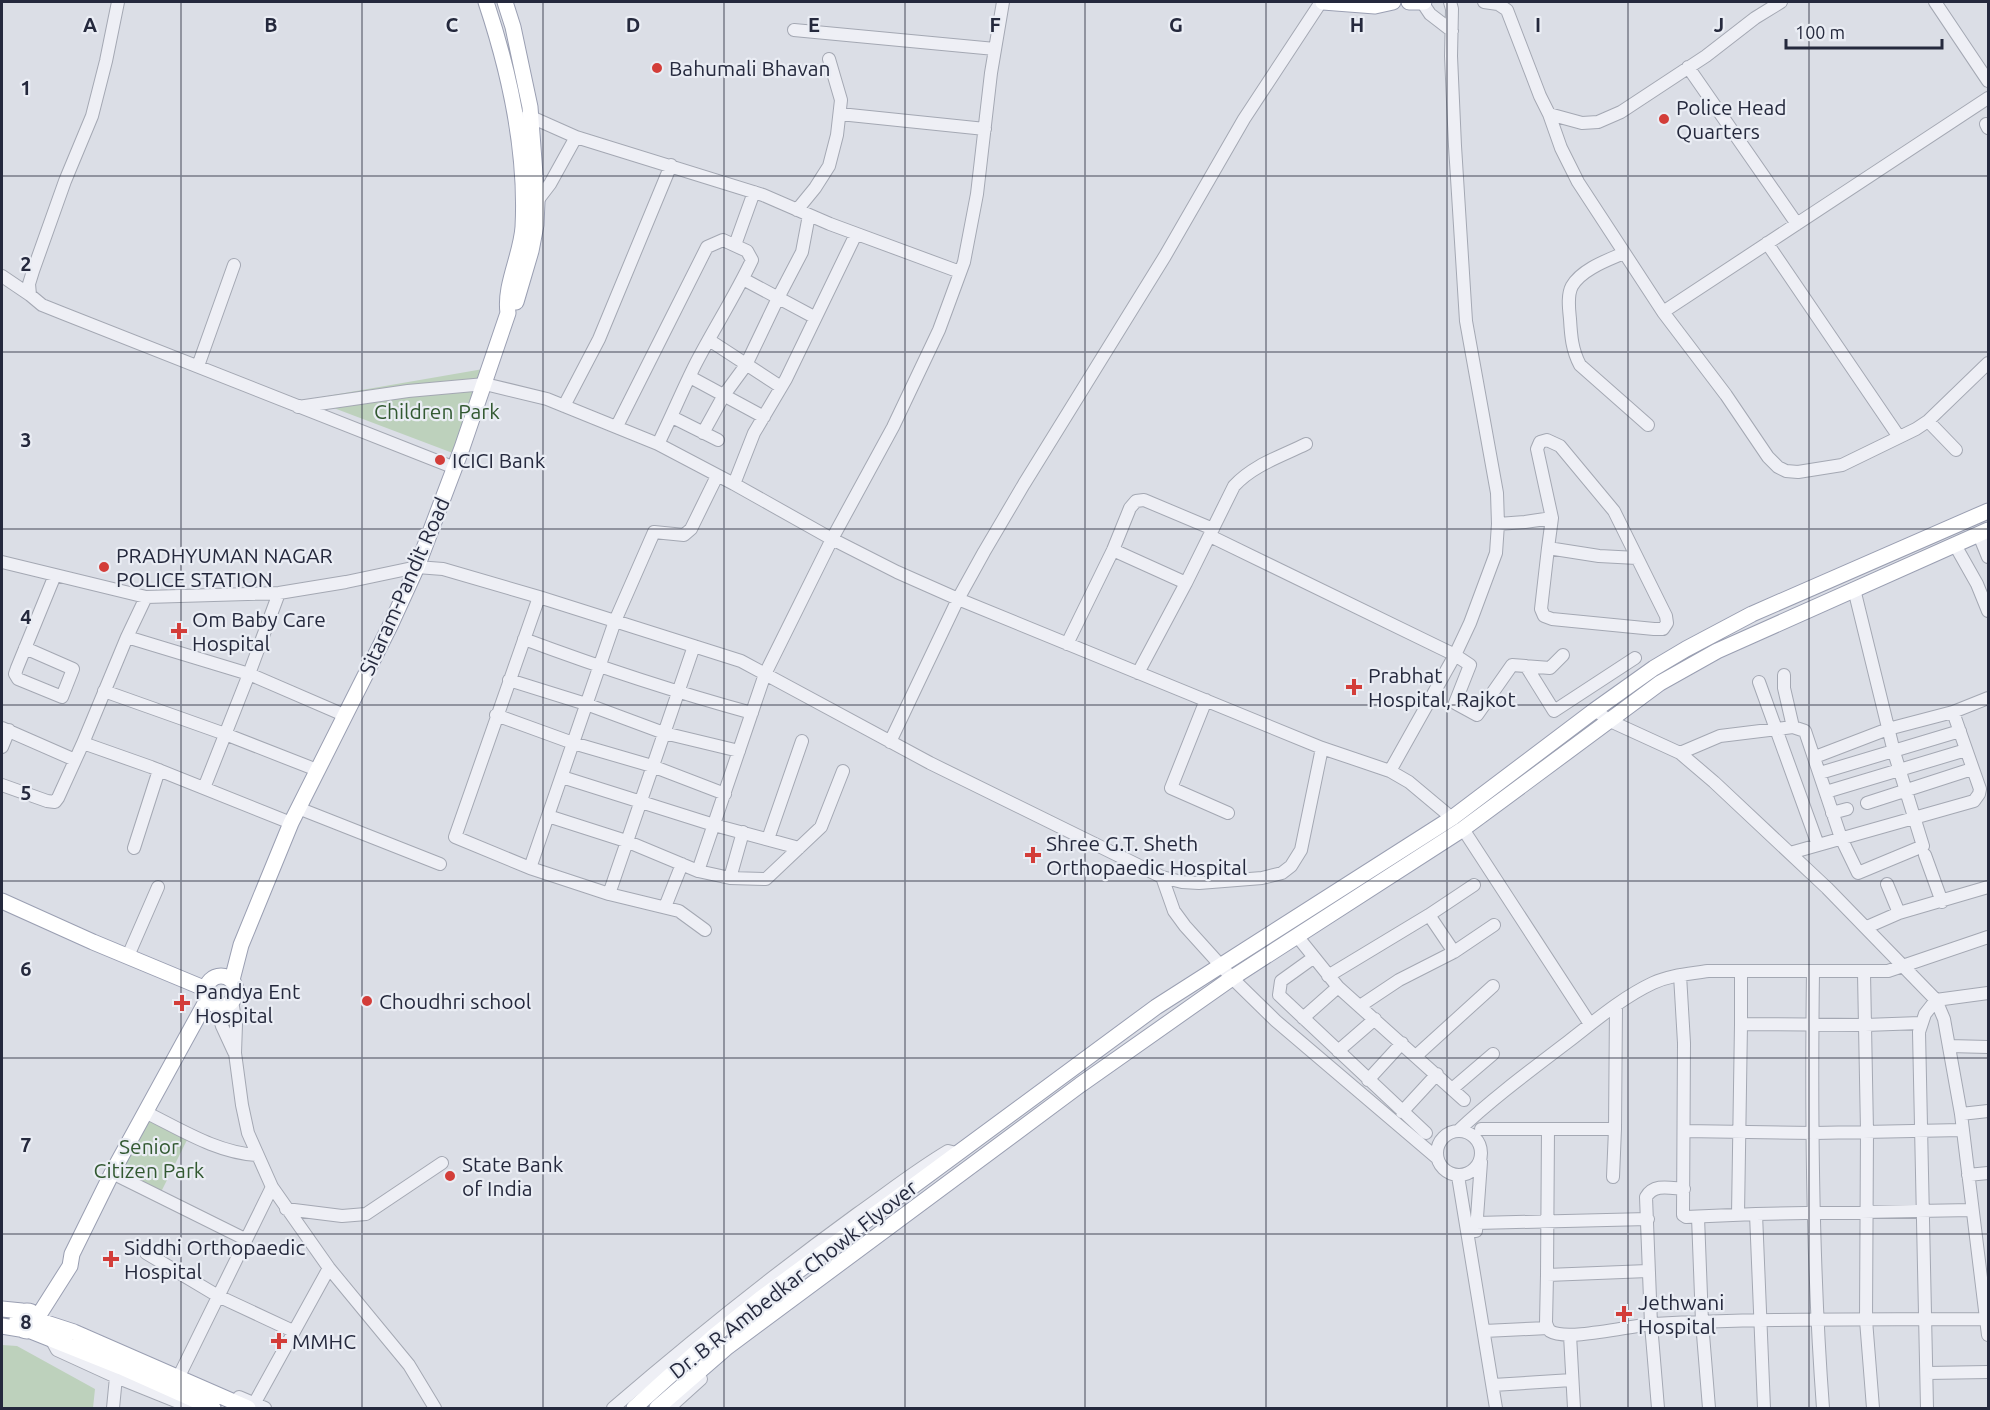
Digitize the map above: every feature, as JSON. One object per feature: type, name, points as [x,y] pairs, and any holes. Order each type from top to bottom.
[{"type":"main road","name":"Sitaram-Pandit Road","points":[[225,978],[298,808],[390,626],[417,567],[455,468],[508,313],[506,300],[522,240],[524,217],[522,170],[524,118],[486,2]]},
{"type":"main road","points":[[505,2],[513,27],[537,201],[536,225],[531,251],[516,303],[508,313]]},
{"type":"main road","points":[[1322,2],[1375,6],[1393,2]]},
{"type":"main road","points":[[1409,2],[1423,2]]},
{"type":"main road","name":"Dr. B R Ambedkar Chowk Flyover","points":[[634,1408],[714,1336],[760,1299],[1156,1007],[1452,818],[1594,710],[1662,663],[1752,614],[1989,511]]},
{"type":"main road","name":"Dr. B R Ambedkar Chowk Flyover","points":[[657,1408],[735,1341],[1080,1085],[1232,978],[1463,830],[1660,683],[1717,651],[1984,532]]},
{"type":"main road","points":[[2,901],[128,956],[210,997],[224,1006],[232,1001],[236,988],[225,978],[211,980],[210,997],[112,1173],[72,1254],[70,1266],[30,1320],[2,1326]]},
{"type":"main road","points":[[2,1310],[30,1320],[53,1332],[256,1407]]},
{"type":"main road","points":[[72,1339],[213,1408]]},
{"type":"street","points":[[30,295],[29,284],[33,271],[65,181],[92,116],[118,2]]},
{"type":"street","points":[[699,871],[765,674],[832,539],[867,477],[939,330],[964,262],[977,194],[1003,2]]},
{"type":"street","points":[[890,742],[958,599],[1024,484],[1154,274],[1244,119],[1322,2]]},
{"type":"street","points":[[1423,2],[1430,14],[1452,31]]},
{"type":"street","points":[[1390,771],[1455,655],[1470,623],[1496,553],[1498,524],[1495,483],[1466,321],[1455,146],[1450,2]]},
{"type":"street","points":[[1484,2],[1498,4],[1507,10],[1561,148],[1578,182],[1663,312],[1726,395],[1768,457],[1778,467],[1786,471],[1798,472],[1842,465],[1899,437],[1928,421],[1989,363]]},
{"type":"street","points":[[1549,114],[1582,123],[1598,122],[1621,112],[1781,2]]},
{"type":"street","points":[[1935,2],[1989,81]]},
{"type":"street","points":[[794,30],[995,49]]},
{"type":"street","points":[[703,433],[724,395],[746,365],[802,252],[803,212],[830,166],[842,100],[829,58]]},
{"type":"street","points":[[1689,67],[1797,224]]},
{"type":"street","points":[[1663,312],[1989,98]]},
{"type":"street","points":[[840,114],[985,129]]},
{"type":"street","points":[[524,118],[576,137],[754,192],[856,234],[960,272]]},
{"type":"street","points":[[537,201],[550,184],[576,137]]},
{"type":"street","points":[[564,406],[599,339],[671,165]]},
{"type":"street","points":[[735,245],[754,192]]},
{"type":"street","points":[[734,484],[754,433],[781,387],[856,234]]},
{"type":"street","points":[[617,426],[706,247],[723,240],[735,245],[747,251],[752,260],[657,444]]},
{"type":"street","points":[[1767,243],[1899,437]]},
{"type":"street","points":[[1624,253],[1601,263],[1581,277],[1572,287],[1569,302],[1570,334],[1574,354],[1581,365],[1648,425]]},
{"type":"street","points":[[198,366],[234,265]]},
{"type":"street","points":[[2,276],[42,305],[455,468]]},
{"type":"street","points":[[743,279],[814,318]]},
{"type":"street","points":[[709,340],[781,387]]},
{"type":"street","points":[[690,377],[764,417]]},
{"type":"street","points":[[298,407],[408,391],[485,384],[528,393],[617,426],[657,444],[832,539],[897,572],[958,599],[1322,748],[1390,771],[1409,782],[1452,818]]},
{"type":"street","points":[[672,417],[718,440]]},
{"type":"street","points":[[1928,421],[1956,450]]},
{"type":"street","points":[[1546,440],[1560,446],[1614,511],[1666,616],[1666,622],[1662,628],[1564,620],[1544,616],[1541,609],[1548,548],[1552,518],[1538,449],[1540,442],[1546,440]]},
{"type":"street","points":[[1138,673],[1234,486],[1254,469],[1306,444]]},
{"type":"street","points":[[530,868],[615,621],[654,532],[684,535],[692,529],[717,476]]},
{"type":"street","points":[[1067,644],[1113,550],[1130,508],[1136,501],[1144,500],[1470,664],[1455,703],[1477,715],[1512,665],[1550,668],[1563,655]]},
{"type":"street","points":[[1498,524],[1552,518]]},
{"type":"street","points":[[1984,532],[1989,557]]},
{"type":"street","points":[[1955,545],[1983,581],[1989,611]]},
{"type":"street","points":[[1548,548],[1599,556],[1636,558]]},
{"type":"street","points":[[1113,550],[1186,583]]},
{"type":"street","points":[[2,562],[146,597],[279,593],[417,567],[443,569],[741,661],[890,742],[1162,877],[1182,882],[1199,883],[1262,878],[1282,873],[1292,866],[1301,850],[1322,748]]},
{"type":"street","points":[[25,648],[73,669],[62,697],[18,679],[15,674],[16,668],[55,575]]},
{"type":"street","points":[[1680,753],[1720,736],[1793,727],[1805,732],[1841,838],[1858,873],[1923,846],[1894,752],[1854,589]]},
{"type":"street","points":[[204,788],[279,593]]},
{"type":"street","points":[[2,784],[55,802],[146,597]]},
{"type":"street","points":[[539,597],[455,837],[530,868],[609,894],[679,911],[705,930]]},
{"type":"street","points":[[127,637],[249,674],[344,715]]},
{"type":"street","points":[[524,639],[678,693],[752,713]]},
{"type":"street","points":[[609,894],[694,646]]},
{"type":"street","points":[[1526,666],[1554,711],[1635,657]]},
{"type":"street","points":[[1784,675],[1793,727]]},
{"type":"street","points":[[509,680],[664,733],[739,751]]},
{"type":"street","points":[[1759,682],[1818,845]]},
{"type":"street","points":[[104,691],[317,770]]},
{"type":"street","points":[[1815,758],[1888,729],[1953,712],[1989,698]]},
{"type":"street","points":[[1206,700],[1171,788],[1228,813]]},
{"type":"street","points":[[1594,710],[1610,721],[1680,753],[1714,782],[1867,927],[1936,1000],[1944,1018],[1961,1114],[1972,1210],[1983,1243],[1989,1335]]},
{"type":"street","points":[[1790,853],[1974,801],[1980,789],[1953,712]]},
{"type":"street","points":[[496,715],[573,743],[652,766],[724,794]]},
{"type":"street","points":[[2,747],[5,729],[75,760]]},
{"type":"street","points":[[1820,773],[1960,731]]},
{"type":"street","points":[[768,839],[802,741]]},
{"type":"street","points":[[83,743],[159,770],[291,823]]},
{"type":"street","points":[[1826,792],[1966,750]]},
{"type":"street","points":[[134,848],[159,770]]},
{"type":"street","points":[[1867,803],[1972,770]]},
{"type":"street","points":[[548,816],[626,841],[699,871],[730,878],[765,879],[821,827],[843,771]]},
{"type":"street","points":[[562,777],[714,825],[799,848]]},
{"type":"street","points":[[298,808],[440,864]]},
{"type":"street","points":[[1832,813],[1847,809]]},
{"type":"street","points":[[1463,830],[1590,1024]]},
{"type":"street","points":[[730,878],[743,832]]},
{"type":"street","points":[[1925,855],[1942,902]]},
{"type":"street","points":[[665,907],[682,864]]},
{"type":"street","points":[[1162,877],[1174,911],[1232,978],[1276,1021],[1437,1158],[1444,1171],[1458,1176],[1469,1174],[1481,1161]]},
{"type":"street","points":[[1887,884],[1899,913]]},
{"type":"street","points":[[1329,975],[1474,885]]},
{"type":"street","points":[[128,956],[158,886]]},
{"type":"street","points":[[1867,927],[1899,913],[1989,887]]},
{"type":"street","points":[[1429,915],[1454,952]]},
{"type":"street","points":[[1360,1006],[1400,980],[1454,952],[1494,925]]},
{"type":"street","points":[[1297,936],[1338,987],[1417,1055],[1464,1100]]},
{"type":"street","points":[[1458,1131],[1490,1102],[1590,1024],[1655,982],[1707,971],[1864,973],[1888,971],[1989,937]]},
{"type":"street","points":[[1314,958],[1281,981],[1279,995],[1426,1133]]},
{"type":"street","points":[[1738,1214],[1742,972]]},
{"type":"street","points":[[1813,972],[1812,1213],[1816,1320],[1823,1408]]},
{"type":"street","points":[[1864,973],[1867,1131],[1866,1320],[1873,1408]]},
{"type":"street","points":[[1680,975],[1684,1043],[1683,1215],[1698,1217],[1738,1214],[1972,1210]]},
{"type":"street","points":[[1417,1055],[1493,986]]},
{"type":"street","points":[[1303,1018],[1338,987]]},
{"type":"street","points":[[1927,1408],[1920,1130],[1920,1023],[1936,1000],[1989,993]]},
{"type":"street","points":[[210,997],[235,1053]]},
{"type":"street","points":[[232,1001],[236,1024],[235,1053],[244,1114],[256,1155],[286,1209],[328,1268],[409,1365],[435,1408]]},
{"type":"street","points":[[1613,1177],[1616,1006]]},
{"type":"street","points":[[1338,1051],[1375,1019]]},
{"type":"street","points":[[1741,1024],[1920,1023]]},
{"type":"street","points":[[1368,1080],[1402,1043]]},
{"type":"street","points":[[1949,1046],[1989,1047]]},
{"type":"street","points":[[1452,1089],[1493,1053]]},
{"type":"street","points":[[1402,1112],[1437,1074]]},
{"type":"street","points":[[1473,1259],[1482,1152],[1479,1134],[1490,1102]]},
{"type":"street","points":[[1961,1114],[1989,1111]]},
{"type":"street","points":[[145,1112],[202,1140],[233,1152],[256,1155]]},
{"type":"street","points":[[1437,1158],[1438,1146],[1442,1138],[1458,1131],[1479,1134],[1548,1129],[1615,1129]]},
{"type":"street","points":[[1548,1129],[1546,1323],[1551,1332],[1570,1335],[1651,1324],[1702,1322],[1988,1319]]},
{"type":"street","points":[[1684,1131],[1814,1133],[1962,1130]]},
{"type":"street","points":[[613,1408],[677,1352],[815,1245],[924,1166],[948,1151],[955,1154]]},
{"type":"street","points":[[286,1209],[342,1216],[366,1214],[442,1163]]},
{"type":"street","points":[[669,1408],[726,1356],[967,1174],[967,1168]]},
{"type":"street","points":[[112,1173],[245,1239]]},
{"type":"street","points":[[1968,1175],[1989,1173]]},
{"type":"street","points":[[1458,1176],[1496,1408]]},
{"type":"street","points":[[181,1372],[272,1187]]},
{"type":"street","points":[[1658,1408],[1651,1324],[1646,1197],[1655,1187],[1684,1189]]},
{"type":"street","points":[[1756,1214],[1764,1408]]},
{"type":"street","points":[[1698,1217],[1702,1322],[1709,1408]]},
{"type":"street","points":[[1476,1223],[1648,1218]]},
{"type":"street","points":[[146,1253],[218,1296],[292,1331]]},
{"type":"street","points":[[193,1408],[57,1350],[53,1332],[63,1323],[106,1338],[256,1407],[292,1331],[328,1268]]},
{"type":"street","points":[[1547,1275],[1648,1271]]},
{"type":"street","points":[[1484,1331],[1548,1328]]},
{"type":"street","points":[[1570,1335],[1574,1408]]},
{"type":"street","points":[[1926,1372],[1989,1372]]},
{"type":"street","points":[[113,1408],[116,1377]]},
{"type":"street","points":[[1493,1385],[1572,1380]]},
{"type":"green space","name":"Children Park","points":[[489,368],[458,455],[310,399]]},
{"type":"green space","name":"Senior Citizen Park","points":[[145,1112],[189,1136],[159,1196],[112,1173]]},
{"type":"green space","points":[[2,1345],[17,1346],[95,1389],[93,1408],[2,1408]]},
{"type":"place","name":"Bahumali Bhavan","points":[[657,68]]},
{"type":"place","name":"Police Head Quarters","points":[[1664,119]]},
{"type":"place","name":"ICICI Bank","points":[[440,460]]},
{"type":"place","name":"PRADHYUMAN NAGAR POLICE STATION","points":[[104,567]]},
{"type":"place","name":"Om Baby Care Hospital","points":[[179,631]]},
{"type":"place","name":"Prabhat Hospital, Rajkot","points":[[1354,687]]},
{"type":"place","name":"Shree G.T. Sheth Orthopaedic Hospital","points":[[1033,855]]},
{"type":"place","name":"Choudhri school","points":[[367,1001]]},
{"type":"place","name":"Pandya Ent Hospital","points":[[182,1003]]},
{"type":"place","name":"State Bank of India","points":[[450,1176]]},
{"type":"place","name":"Siddhi Orthopaedic Hospital","points":[[111,1259]]},
{"type":"place","name":"Jethwani Hospital","points":[[1624,1314]]},
{"type":"place","name":"MMHC","points":[[279,1341]]}]
